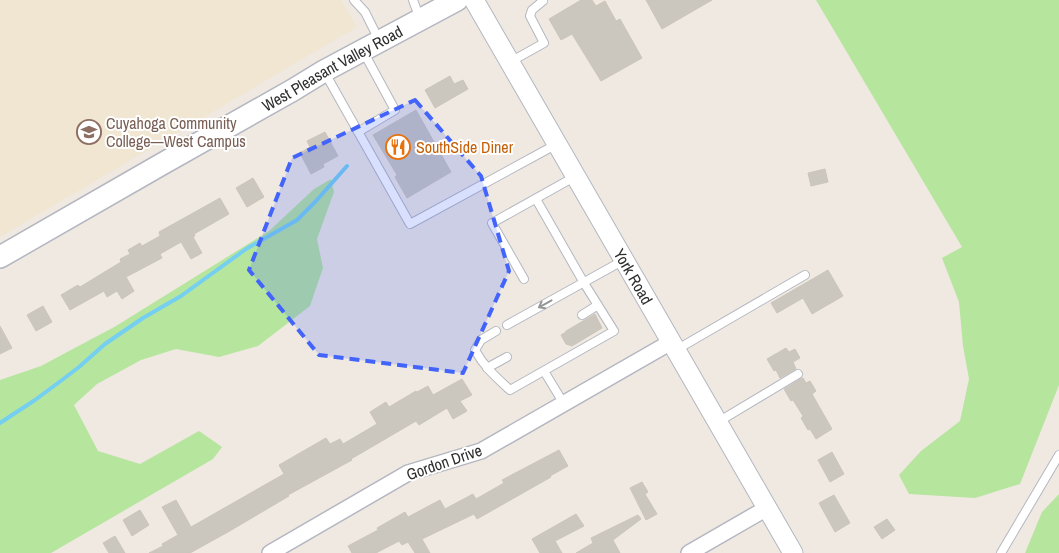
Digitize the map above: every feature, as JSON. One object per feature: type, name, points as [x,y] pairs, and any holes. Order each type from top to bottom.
[{"type":"main road","name":"West Pleasant Valley Road","points":[[0,257],[371,46],[416,10],[457,0]]},
{"type":"street","name":"York Road","points":[[474,0],[793,553]]},
{"type":"street","name":"Gordon Drive","points":[[270,553],[408,473],[481,451],[564,404],[674,346]]},
{"type":"street","points":[[690,553],[767,508]]},
{"type":"lane","points":[[354,0],[365,12],[371,46],[395,110],[358,132]]},
{"type":"lane","points":[[510,62],[544,43],[530,16],[532,10],[544,0]]},
{"type":"lane","points":[[324,72],[410,224],[557,144]]},
{"type":"lane","points":[[524,279],[492,224],[576,176]]},
{"type":"lane","points":[[496,331],[481,340],[475,350],[480,361],[510,390],[614,331],[584,284],[536,199]]},
{"type":"lane","points":[[507,326],[624,260]]},
{"type":"lane","points":[[674,346],[805,275]]},
{"type":"lane","points":[[582,314],[598,305]]},
{"type":"lane","points":[[487,368],[507,357]]},
{"type":"lane","points":[[544,371],[564,404]]},
{"type":"lane","points":[[718,422],[798,374]]},
{"type":"lane","points":[[1001,553],[1059,455]]},
{"type":"highlighted area","points":[[415,100],[481,176],[509,271],[463,373],[319,355],[249,270],[292,158]]},
{"type":"shaded area","name":"Cuyahoga Community College—West Campus","points":[[0,0],[341,0],[357,27],[0,237]]},
{"type":"green space","points":[[816,0],[1059,0],[1059,385],[1020,484],[975,498],[909,494],[899,475],[921,451],[960,421],[969,379],[963,346],[959,302],[942,258],[962,247]]},
{"type":"green space","points":[[331,179],[334,192],[317,239],[323,268],[310,306],[258,346],[219,357],[176,349],[141,360],[97,384],[74,405],[98,451],[140,464],[199,431],[222,447],[213,459],[51,553],[0,553],[0,380],[41,366],[116,326],[269,231],[314,189]]},
{"type":"green space","points":[[1059,494],[1059,553],[1025,553],[1042,512]]},
{"type":"building","points":[[581,0],[592,0],[596,6],[605,1],[616,21],[620,19],[642,58],[601,81],[572,34],[561,40],[549,19]]},
{"type":"building","points":[[646,0],[712,0],[662,29]]},
{"type":"building","points":[[450,76],[454,84],[463,80],[468,89],[435,108],[425,90]]},
{"type":"building","points":[[416,110],[451,172],[407,198],[395,177],[397,175],[373,135]]},
{"type":"building","points":[[325,132],[338,156],[323,164],[324,167],[311,174],[300,153],[310,147],[307,141]]},
{"type":"building","points":[[825,169],[828,182],[811,186],[808,173]]},
{"type":"building","points":[[253,178],[264,197],[247,207],[236,188]]},
{"type":"building","points":[[220,198],[229,214],[194,234],[195,236],[193,237],[202,253],[191,259],[181,242],[160,254],[162,258],[126,277],[134,291],[122,299],[117,291],[107,297],[104,291],[70,310],[61,295],[78,285],[80,287],[121,262],[120,259],[130,254],[128,250],[140,243],[142,246],[160,236],[159,232]]},
{"type":"building","points":[[828,270],[843,296],[812,314],[803,298],[777,313],[771,303]]},
{"type":"building","points":[[43,306],[52,322],[36,331],[27,315]]},
{"type":"building","points":[[595,314],[602,328],[572,346],[566,344],[561,335]]},
{"type":"building","points":[[0,326],[12,348],[0,354]]},
{"type":"building","points":[[786,348],[789,352],[795,349],[800,358],[793,362],[796,369],[780,378],[767,359]]},
{"type":"building","points":[[802,378],[806,383],[810,381],[816,391],[812,394],[832,429],[816,439],[810,429],[808,430],[801,418],[803,416],[784,389]]},
{"type":"building","points":[[462,379],[472,395],[460,401],[467,411],[453,419],[447,408],[419,425],[416,421],[190,553],[149,553],[178,535],[162,507],[176,500],[191,527],[284,474],[279,465],[326,438],[330,444],[340,439],[343,444],[377,424],[370,412],[386,402],[389,407],[428,386],[433,395]]},
{"type":"building","points":[[559,450],[568,466],[477,519],[474,514],[422,539],[430,553],[415,553],[408,542],[402,545],[399,541],[376,553],[352,553],[348,546],[378,530],[377,528],[405,512],[408,517],[440,500],[445,509],[473,494],[476,499],[504,483],[502,480]]},
{"type":"building","points":[[832,452],[844,474],[830,482],[818,460]]},
{"type":"building","points":[[642,482],[648,492],[645,494],[657,514],[646,520],[630,488]]},
{"type":"building","points":[[834,495],[850,523],[835,532],[819,503]]},
{"type":"building","points":[[140,510],[149,525],[132,536],[123,520]]},
{"type":"building","points":[[576,514],[584,526],[555,541],[562,553],[540,553],[532,539]]},
{"type":"building","points":[[638,515],[641,519],[613,540],[620,553],[576,553],[593,543],[591,538]]},
{"type":"building","points":[[887,519],[895,530],[882,539],[874,527]]},
{"type":"building","points":[[115,536],[125,553],[109,553],[103,543]]},
{"type":"waterway","points":[[0,423],[35,400],[79,367],[105,344],[143,318],[181,296],[246,249],[297,220],[347,166]]},
{"type":"place","name":"Cuyahoga Community College—West Campus","points":[[89,132]]},
{"type":"place","name":"SouthSide Diner","points":[[398,147]]}]
